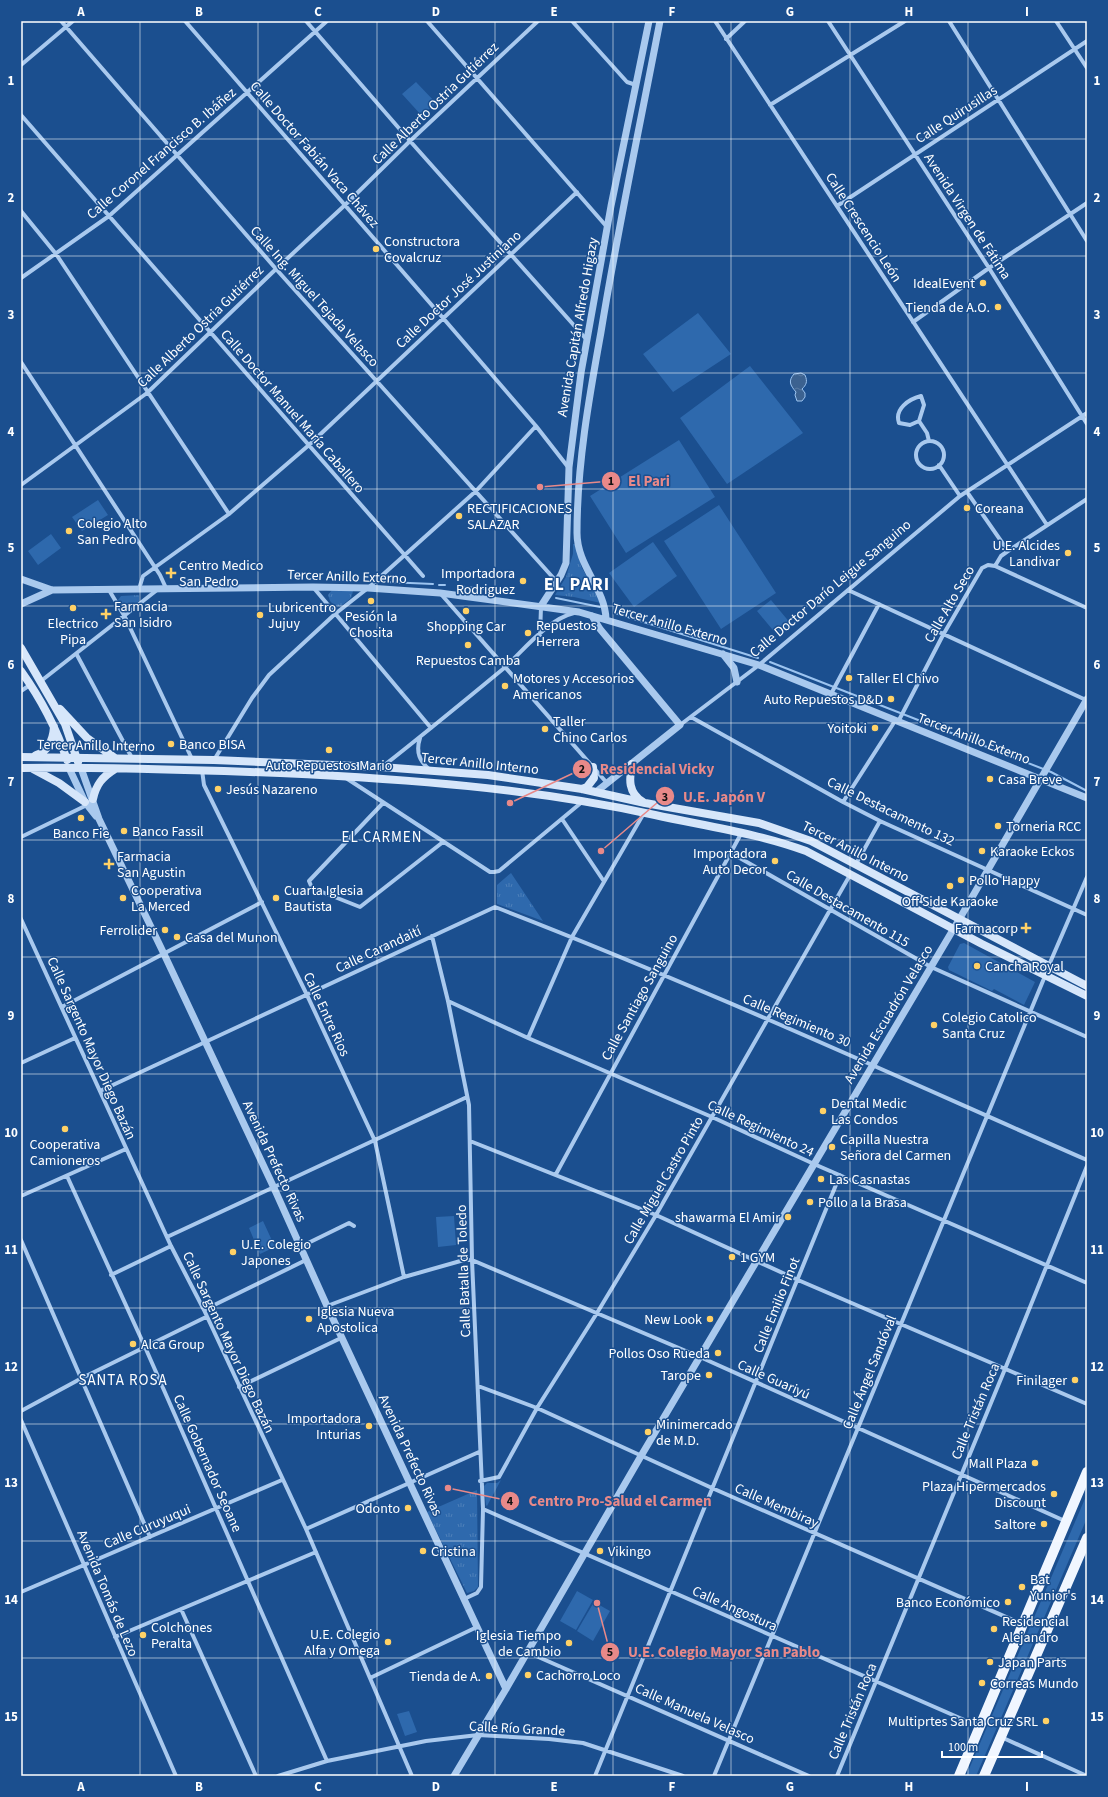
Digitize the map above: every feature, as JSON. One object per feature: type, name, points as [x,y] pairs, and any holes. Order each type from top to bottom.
[{"type":"main road","name":"Avenida Prefecto Rivas","points":[[21,648],[53,700],[65,724],[81,768]]},
{"type":"main road","name":"Avenida Prefecto Rivas","points":[[21,671],[44,706],[54,726],[69,768]]},
{"type":"main road","points":[[53,700],[87,738],[105,752],[116,758]]},
{"type":"main road","points":[[32,756],[40,754],[51,743],[54,726]]},
{"type":"main road","name":"Tercer Anillo Interno","points":[[21,757],[192,759],[381,767],[488,775],[582,789],[645,803],[759,823],[811,841],[1087,986]]},
{"type":"main road","points":[[260,772],[277,769],[279,763]]},
{"type":"main road","points":[[632,764],[630,784],[635,795],[645,803]]},
{"type":"main road","points":[[298,774],[300,768],[318,765]]},
{"type":"main road","points":[[582,789],[591,783],[594,778],[593,767]]},
{"type":"main road","name":"Tercer Anillo Interno","points":[[21,768],[116,768],[260,772],[359,777],[484,787],[553,796],[644,812],[742,832],[788,844],[806,851],[982,944],[1045,976],[1087,995]]},
{"type":"main road","points":[[30,768],[59,783],[88,802],[100,781],[116,768]]},
{"type":"main road","points":[[553,796],[585,798],[596,792],[604,799],[644,810],[654,815]]},
{"type":"main road","points":[[742,832],[751,825],[759,823]]},
{"type":"main road","points":[[901,900],[907,901],[924,909],[930,904]]},
{"type":"main road","points":[[982,944],[987,938],[1013,947]]},
{"type":"main road","points":[[958,1776],[1087,1472]]},
{"type":"main road","points":[[984,1776],[1087,1538]]},
{"type":"street","name":"Calle Ing. Miguel Tejada Velasco","points":[[60,21],[276,269],[557,582]]},
{"type":"street","points":[[21,65],[73,21]]},
{"type":"street","name":"Calle Doctor Fabián Vaca Chávez","points":[[184,21],[443,318],[536,426],[569,467]]},
{"type":"street","points":[[306,21],[510,255],[587,340]]},
{"type":"street","name":"Calle Coronel Francisco B. Ibáñez","points":[[21,278],[109,216],[177,157],[327,21]]},
{"type":"street","points":[[427,21],[607,228]]},
{"type":"street","name":"Calle Alberto Ostria Gutiérrez","points":[[21,485],[147,393],[345,205],[410,141],[538,21]]},
{"type":"street","points":[[572,21],[627,82],[636,85]]},
{"type":"street","name":"Avenida Capitán Alfredo Higazy","points":[[540,635],[542,606],[565,569],[569,467],[572,434],[611,206],[650,21]]},
{"type":"street","name":"Avenida Capitán Alfredo Higazy","points":[[606,619],[602,598],[584,566],[577,535],[580,471],[594,373],[614,255],[660,21]]},
{"type":"street","name":"Calle Crescencio León","points":[[715,21],[1047,526]]},
{"type":"street","points":[[726,39],[745,21]]},
{"type":"street","name":"Avenida Virgen de Fátima","points":[[828,21],[989,268],[1087,424]]},
{"type":"street","points":[[770,105],[905,21]]},
{"type":"street","points":[[949,21],[1087,241]]},
{"type":"street","points":[[1056,21],[1087,68]]},
{"type":"street","name":"Calle Quirusillas","points":[[837,206],[1087,41]]},
{"type":"street","name":"Calle Doctor Manuel María Caballero","points":[[21,115],[423,576]]},
{"type":"street","name":"Calle Doctor José Justiniano","points":[[138,589],[143,576],[228,514],[308,445],[577,192]]},
{"type":"street","points":[[913,322],[989,268],[1087,203]]},
{"type":"street","points":[[611,206],[623,210]]},
{"type":"street","points":[[21,211],[56,254],[228,514]]},
{"type":"street","points":[[21,362],[156,567],[162,588],[77,655],[41,681]]},
{"type":"street","points":[[921,396],[924,405],[919,421],[910,425],[905,425],[899,423],[897,417],[898,413],[909,401],[921,396]]},
{"type":"street","name":"Calle Doctor Darío Leigue Sanguino","points":[[596,792],[737,682],[960,496],[1087,413]]},
{"type":"street","points":[[919,421],[927,433],[928,441]]},
{"type":"street","points":[[214,760],[252,698],[269,675],[335,614],[368,588],[476,491],[536,426]]},
{"type":"street","points":[[928,441],[937,443],[943,449],[944,458],[935,468],[926,468],[922,466],[916,458],[920,445],[928,441]]},
{"type":"street","points":[[939,465],[960,496]]},
{"type":"street","points":[[967,492],[1008,551]]},
{"type":"street","name":"Calle Alto Seco","points":[[843,802],[904,710],[943,635],[982,568],[988,565],[995,566],[1001,556],[1087,499]]},
{"type":"street","points":[[995,566],[1087,608]]},
{"type":"street","name":"Tercer Anillo Externo","points":[[21,579],[52,590],[313,587],[368,588],[440,593],[579,612],[760,663],[898,720],[1042,776],[1087,798]]},
{"type":"street","points":[[313,587],[431,728]]},
{"type":"street","points":[[109,589],[125,617],[192,759]]},
{"type":"street","name":"Tercer Anillo Externo","points":[[21,604],[52,590]]},
{"type":"street","points":[[848,590],[1087,700]]},
{"type":"street","points":[[440,593],[504,668],[607,783]]},
{"type":"street","points":[[832,692],[879,604]]},
{"type":"street","points":[[381,767],[420,738],[504,668],[559,618],[579,612]]},
{"type":"street","points":[[592,616],[600,629],[680,725]]},
{"type":"street","points":[[722,653],[731,662],[737,682]]},
{"type":"street","points":[[77,655],[132,759]]},
{"type":"street","points":[[21,691],[30,684]]},
{"type":"street","name":"Avenida Escuadrón Velasco","points":[[454,1776],[1087,700]]},
{"type":"street","name":"Calle Destacamento 132","points":[[691,717],[880,821],[1087,914]]},
{"type":"street","points":[[420,738],[418,753],[425,766],[431,771]]},
{"type":"street","name":"Avenida Prefecto Rivas","points":[[69,768],[98,819],[206,1042],[274,1188],[326,1306],[506,1689]]},
{"type":"street","name":"Avenida Prefecto Rivas","points":[[81,768],[88,802]]},
{"type":"street","name":"Calle Entre Rios","points":[[202,770],[204,785],[307,995],[375,1141],[404,1277]]},
{"type":"street","points":[[342,776],[490,872],[499,871],[583,802]]},
{"type":"street","points":[[358,787],[356,782],[359,777]]},
{"type":"street","points":[[21,837],[88,802]]},
{"type":"street","points":[[383,803],[309,881],[312,888],[360,907],[443,842]]},
{"type":"street","points":[[528,1038],[572,937],[603,880],[644,812]]},
{"type":"street","points":[[562,819],[603,880]]},
{"type":"street","points":[[856,864],[880,821]]},
{"type":"street","name":"Calle Santiago Sanguino","points":[[556,1174],[742,832]]},
{"type":"street","name":"Calle Destacamento 115","points":[[730,853],[931,967],[1087,1037]]},
{"type":"street","name":"Calle Miguel Castro Pinto","points":[[480,1481],[499,1477],[537,1408],[597,1313],[656,1215],[851,874]]},
{"type":"street","points":[[1049,965],[1087,877]]},
{"type":"street","points":[[62,1007],[262,902]]},
{"type":"street","name":"Calle Regimiento 30","points":[[495,907],[572,937],[767,1020],[1087,1160]]},
{"type":"street","name":"Calle Carandaití","points":[[100,1091],[495,907]]},
{"type":"street","name":"Calle Sargento Mayor Diego Bazán","points":[[21,919],[171,1246],[204,1310],[306,1529],[398,1747],[412,1776]]},
{"type":"street","points":[[21,936],[27,933]]},
{"type":"street","name":"Calle Batalla de Toledo","points":[[432,936],[448,1001],[467,1097],[470,1141],[472,1260],[482,1509],[481,1587],[477,1593],[464,1599]]},
{"type":"street","name":"Calle Ángel Sandóval","points":[[714,1776],[1045,976]]},
{"type":"street","name":"Calle Regimiento 24","points":[[448,1001],[528,1038],[712,1117],[814,1164],[1087,1283]]},
{"type":"street","points":[[21,1063],[75,1038]]},
{"type":"street","points":[[167,1237],[467,1097]]},
{"type":"street","points":[[470,1141],[656,1215],[756,1262],[1087,1404]]},
{"type":"street","points":[[21,1196],[126,1149]]},
{"type":"street","name":"Calle Tristán Roca","points":[[837,1776],[1087,1166]]},
{"type":"street","name":"Calle Emilio Finot","points":[[595,1776],[840,1175]]},
{"type":"street","name":"Calle Gobernador Seoane","points":[[67,1176],[145,1347],[327,1761]]},
{"type":"street","points":[[300,1248],[350,1223],[354,1226]]},
{"type":"street","points":[[21,1240],[150,1537]]},
{"type":"street","points":[[111,1275],[171,1246]]},
{"type":"street","points":[[204,1310],[306,1260]]},
{"type":"street","points":[[326,1306],[404,1277],[464,1260],[472,1260]]},
{"type":"street","name":"Calle Guariyú","points":[[472,1260],[700,1357],[1066,1521]]},
{"type":"street","points":[[21,1411],[82,1378],[206,1317]]},
{"type":"street","points":[[239,1387],[341,1338]]},
{"type":"street","name":"Calle Membiray","points":[[478,1386],[537,1408],[814,1534],[1023,1624]]},
{"type":"street","name":"Avenida Tomás de Lezo","points":[[21,1420],[176,1776]]},
{"type":"street","points":[[306,1529],[479,1452]]},
{"type":"street","name":"Calle Curuyuqui","points":[[21,1592],[282,1480]]},
{"type":"street","name":"Calle Angostura","points":[[482,1509],[980,1727]]},
{"type":"street","points":[[115,1637],[316,1552]]},
{"type":"street","points":[[181,1609],[256,1776]]},
{"type":"street","points":[[370,1678],[476,1627]]},
{"type":"street","name":"Calle Manuela Velasco","points":[[527,1652],[808,1776]]},
{"type":"street","name":"Calle Río Grande","points":[[278,1776],[327,1761],[398,1747],[478,1734],[583,1743],[606,1749],[683,1776]]},
{"type":"street","points":[[1000,1737],[1087,1776]]},
{"type":"green space","points":[[416,82],[436,103],[422,116],[402,94]]},
{"type":"green space","points":[[698,313],[731,354],[673,392],[643,354]]},
{"type":"green space","points":[[750,366],[803,433],[727,484],[680,418]]},
{"type":"green space","points":[[679,440],[715,497],[626,553],[590,496]]},
{"type":"green space","points":[[98,500],[108,515],[82,531],[72,517]]},
{"type":"green space","points":[[719,505],[776,593],[721,629],[664,541]]},
{"type":"green space","points":[[51,534],[61,548],[38,565],[28,551]]},
{"type":"green space","points":[[653,542],[677,576],[634,607],[609,573]]},
{"type":"green space","points":[[573,544],[576,544],[581,566],[601,603],[574,597],[555,595],[566,577],[573,554]]},
{"type":"green space","points":[[332,590],[353,591],[351,598],[341,606],[335,606],[330,601],[328,595]]},
{"type":"green space","points":[[139,595],[139,601],[127,611],[123,610],[118,600],[121,596]]},
{"type":"green space","points":[[771,600],[791,624],[777,635],[757,611]]},
{"type":"green space","points":[[511,873],[543,921],[497,904],[497,885]]},
{"type":"green space","name":"Cancha Royal","points":[[964,943],[1035,982],[1024,1005],[994,989],[992,991],[949,970],[948,967],[960,944]]},
{"type":"green space","points":[[454,1216],[456,1245],[438,1247],[436,1217]]},
{"type":"green space","points":[[263,1221],[275,1247],[260,1254],[249,1228]]},
{"type":"green space","points":[[501,1480],[487,1506],[484,1486],[487,1483],[497,1483]]},
{"type":"green space","points":[[477,1490],[478,1587],[474,1591],[467,1593],[427,1512]]},
{"type":"green space","points":[[1087,1494],[1087,1518],[976,1776],[966,1776]]},
{"type":"green space","points":[[577,1591],[593,1600],[576,1630],[560,1621]]},
{"type":"green space","points":[[594,1602],[610,1611],[593,1641],[577,1631]]},
{"type":"green space","points":[[409,1711],[417,1732],[405,1736],[397,1714]]},
{"type":"water","points":[[801,373],[805,375],[806,380],[802,389],[805,393],[805,397],[802,401],[797,401],[795,395],[796,392],[790,381],[794,374]]},
{"type":"waterway","points":[[387,582],[433,584]]},
{"type":"waterway","points":[[439,585],[445,585]]},
{"type":"waterway","points":[[457,586],[509,592]]},
{"type":"waterway","points":[[556,598],[600,607]]},
{"type":"waterway","points":[[615,613],[758,658]]},
{"type":"waterway","points":[[770,662],[1051,772],[1087,791]]},
{"type":"place","name":"Constructora Covalcruz","points":[[376,249]]},
{"type":"place","name":"IdealEvent","points":[[983,283]]},
{"type":"place","name":"Tienda de A.O.","points":[[998,307]]},
{"type":"place","name":"El Pari","points":[[540,487]]},
{"type":"place","name":"Coreana","points":[[967,508]]},
{"type":"place","name":"RECTIFICACIONES SALAZAR","points":[[459,516]]},
{"type":"place","name":"Colegio Alto San Pedro","points":[[69,531]]},
{"type":"place","name":"U.E. Alcides Landivar","points":[[1068,553]]},
{"type":"place","name":"Centro Medico San Pedro","points":[[171,573]]},
{"type":"place","name":"Importadora Rodriguez","points":[[523,581]]},
{"type":"place","name":"Pesión la Chosita","points":[[371,601]]},
{"type":"place","name":"Electrico Pipa","points":[[73,608]]},
{"type":"place","name":"Shopping Car","points":[[466,611]]},
{"type":"place","name":"Farmacia San Isidro","points":[[106,614]]},
{"type":"place","name":"Lubricentro Jujuy","points":[[260,615]]},
{"type":"place","name":"Repuestos Herrera","points":[[528,633]]},
{"type":"place","name":"Repuestos Camba","points":[[468,645]]},
{"type":"place","name":"Taller El Chivo","points":[[849,678]]},
{"type":"place","name":"Motores y Accesorios Americanos","points":[[505,686]]},
{"type":"place","name":"Auto Repuestos D&D","points":[[891,699]]},
{"type":"place","name":"Yoitoki","points":[[875,728]]},
{"type":"place","name":"Taller Chino Carlos","points":[[545,729]]},
{"type":"place","name":"Banco BISA","points":[[171,744]]},
{"type":"place","name":"Auto Repuestos Mario","points":[[329,750]]},
{"type":"place","name":"Casa Breve","points":[[990,779]]},
{"type":"place","name":"Jesús Nazareno","points":[[218,789]]},
{"type":"place","name":"Residencial Vicky","points":[[510,803]]},
{"type":"place","name":"Banco Fie","points":[[81,818]]},
{"type":"place","name":"Torneria RCC","points":[[998,826]]},
{"type":"place","name":"Banco Fassil","points":[[124,831]]},
{"type":"place","name":"U.E. Japón V","points":[[601,851]]},
{"type":"place","name":"Karaoke Eckos","points":[[982,851]]},
{"type":"place","name":"Importadora Auto Decor","points":[[775,861]]},
{"type":"place","name":"Farmacia San Agustin","points":[[109,864]]},
{"type":"place","name":"Pollo Happy","points":[[961,880]]},
{"type":"place","name":"Off Side Karaoke","points":[[950,886]]},
{"type":"place","name":"Cooperativa La Merced","points":[[123,898]]},
{"type":"place","name":"Cuarta Iglesia Bautista","points":[[276,898]]},
{"type":"place","name":"Farmacorp","points":[[1026,928]]},
{"type":"place","name":"Ferrolider","points":[[165,930]]},
{"type":"place","name":"Casa del Munon","points":[[177,937]]},
{"type":"place","name":"Cancha Royal","points":[[977,966]]},
{"type":"place","name":"Colegio Catolico Santa Cruz","points":[[934,1025]]},
{"type":"place","name":"Dental Medic Las Condos","points":[[823,1111]]},
{"type":"place","name":"Cooperativa Camioneros","points":[[65,1129]]},
{"type":"place","name":"Capilla Nuestra Señora del Carmen","points":[[832,1147]]},
{"type":"place","name":"Las Casnastas","points":[[821,1179]]},
{"type":"place","name":"Pollo a la Brasa","points":[[810,1202]]},
{"type":"place","name":"shawarma El Amir","points":[[788,1217]]},
{"type":"place","name":"U.E. Colegio Japones","points":[[233,1252]]},
{"type":"place","name":"1 GYM","points":[[732,1257]]},
{"type":"place","name":"Iglesia Nueva Apostolica","points":[[309,1319]]},
{"type":"place","name":"New Look","points":[[710,1319]]},
{"type":"place","name":"Alca Group","points":[[133,1344]]},
{"type":"place","name":"Pollos Oso Rueda","points":[[718,1353]]},
{"type":"place","name":"Tarope","points":[[709,1375]]},
{"type":"place","name":"Finilager","points":[[1075,1380]]},
{"type":"place","name":"Importadora Inturias","points":[[369,1426]]},
{"type":"place","name":"Minimercado de M.D.","points":[[648,1432]]},
{"type":"place","name":"Mall Plaza","points":[[1035,1463]]},
{"type":"place","name":"Centro Pro-Salud el Carmen","points":[[448,1488]]},
{"type":"place","name":"Plaza Hipermercados Discount","points":[[1054,1494]]},
{"type":"place","name":"Odonto","points":[[408,1508]]},
{"type":"place","name":"Saltore","points":[[1044,1524]]},
{"type":"place","name":"Cristina","points":[[423,1551]]},
{"type":"place","name":"Vikingo","points":[[600,1551]]},
{"type":"place","name":"Bat Yunior's","points":[[1022,1587]]},
{"type":"place","name":"Banco Económico","points":[[1008,1602]]},
{"type":"place","name":"U.E. Colegio Mayor San Pablo","points":[[597,1603]]},
{"type":"place","name":"Residencial Alejandro","points":[[994,1629]]},
{"type":"place","name":"Colchones Peralta","points":[[143,1635]]},
{"type":"place","name":"U.E. Colegio Alfa y Omega","points":[[388,1642]]},
{"type":"place","name":"Iglesia Tiempo de Cambio","points":[[569,1643]]},
{"type":"place","name":"Japan Parts","points":[[990,1662]]},
{"type":"place","name":"Cachorro Loco","points":[[528,1675]]},
{"type":"place","name":"Tienda de A.","points":[[489,1676]]},
{"type":"place","name":"Correas Mundo","points":[[982,1683]]},
{"type":"place","name":"Multiprtes Santa Cruz SRL","points":[[1046,1721]]},
{"type":"district","name":"EL PARI","points":[[577,584]]},
{"type":"district","name":"EL CARMEN","points":[[382,837]]},
{"type":"district","name":"SANTA ROSA","points":[[123,1380]]}]
